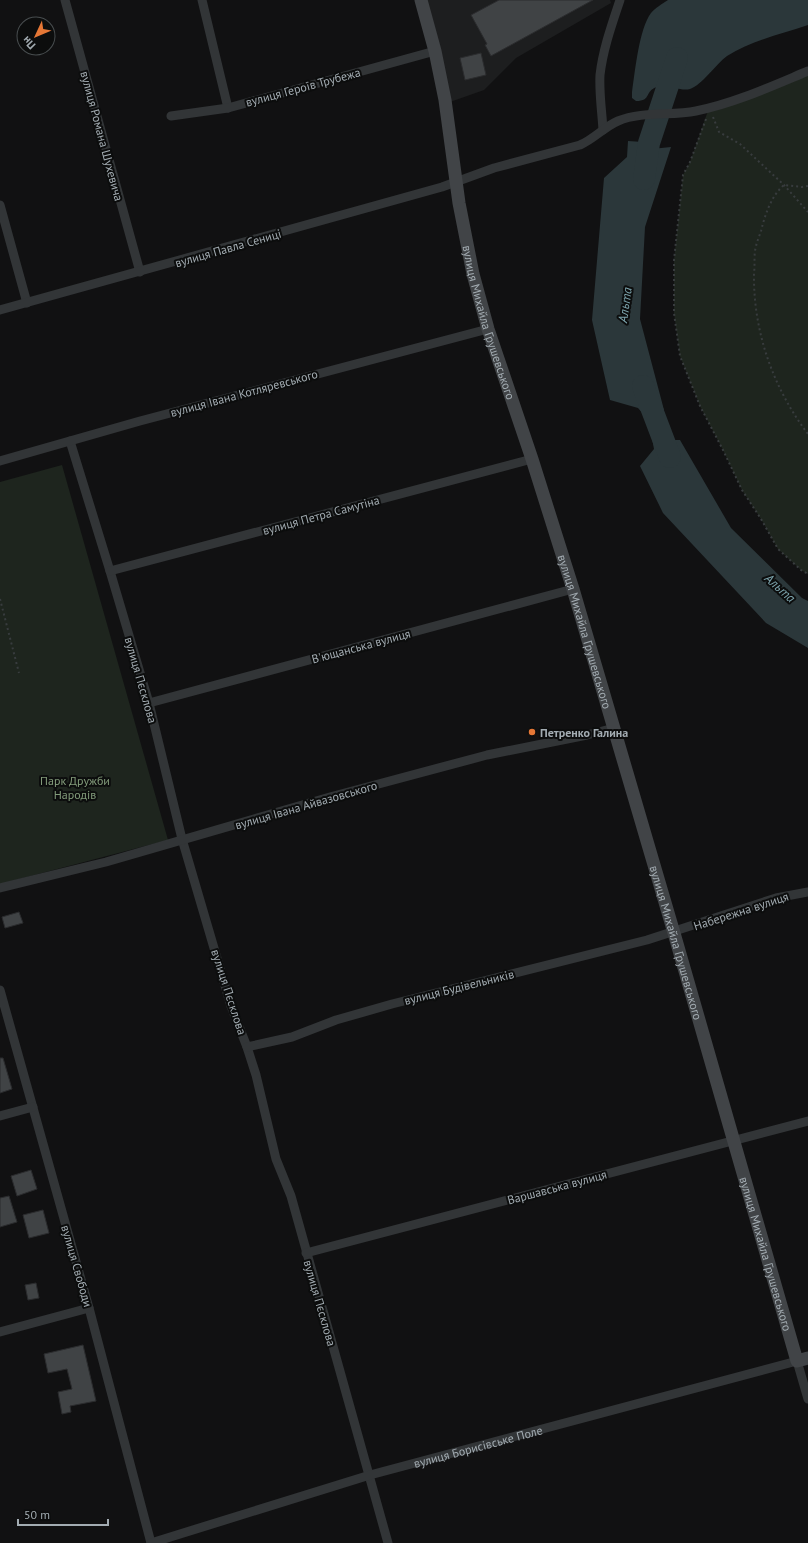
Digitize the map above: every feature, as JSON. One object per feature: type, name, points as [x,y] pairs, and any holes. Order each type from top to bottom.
[{"type":"street","name":"вулиця Романа Шухевича","points":[[65,0],[140,272]]},
{"type":"street","points":[[202,0],[228,108]]},
{"type":"street","name":"вулиця Михайла Грушевського","points":[[421,0],[435,51],[464,232],[473,274],[488,329],[532,459],[573,589],[674,932],[733,1141],[802,1359],[808,1398]]},
{"type":"street","points":[[603,130],[600,88],[601,66],[620,0]]},
{"type":"street","name":"вулиця Героїв Трубежа","points":[[170,116],[228,108],[435,51]]},
{"type":"street","name":"вулиця Павла Сениці","points":[[0,310],[442,187],[494,168],[580,145],[603,130],[627,118],[692,112],[710,108],[808,71]]},
{"type":"street","points":[[0,205],[27,303]]},
{"type":"street","name":"вулиця Івана Котляревського","points":[[0,461],[140,421],[488,329]]},
{"type":"street","name":"вулиця Пєсклова","points":[[70,441],[149,703],[182,839],[231,1006],[247,1047],[263,1101],[276,1159],[291,1196],[388,1543]]},
{"type":"street","name":"вулиця Петра Самутіна","points":[[110,571],[532,459]]},
{"type":"street","name":"В'ющанська вулиця","points":[[149,703],[573,589]]},
{"type":"street","name":"вулиця Івана Айвазовського","points":[[0,888],[106,862],[182,839],[487,755],[587,735],[614,728]]},
{"type":"street","name":"Набережна вулиця","points":[[674,932],[776,898],[808,892]]},
{"type":"street","name":"вулиця Будівельників","points":[[247,1047],[292,1037],[336,1020],[385,1006],[491,978],[605,952],[674,932]]},
{"type":"street","name":"вулиця Свободи","points":[[0,990],[89,1308],[151,1543]]},
{"type":"street","points":[[0,1116],[33,1107]]},
{"type":"street","name":"Варшавська вулиця","points":[[306,1253],[808,1121]]},
{"type":"street","points":[[0,1332],[89,1308]]},
{"type":"street","name":"вулиця Борисівське Поле","points":[[151,1543],[370,1475],[802,1359]]},
{"type":"path","points":[[710,108],[719,132],[740,144],[784,186],[808,212]]},
{"type":"path","points":[[710,108],[690,162],[683,175],[674,260],[674,313],[680,356],[700,406],[724,450],[742,490],[778,548],[801,570],[808,574]]},
{"type":"path","points":[[808,186],[784,186],[776,191],[762,224],[755,251],[754,296],[762,342],[774,378],[798,421],[808,434]]},
{"type":"path","points":[[0,599],[19,673]]},
{"type":"shaded area","points":[[425,0],[610,0],[611,3],[516,58],[484,90],[450,102]]},
{"type":"green space","points":[[808,71],[808,574],[801,570],[778,549],[742,490],[700,406],[680,356],[674,313],[674,260],[683,175],[690,162],[709,108]]},
{"type":"green space","name":"Парк Дружби Народів","points":[[62,465],[168,840],[0,884],[0,482]]},
{"type":"water","points":[[668,0],[808,0],[808,25],[766,38],[736,51],[727,56],[695,87],[686,90],[661,86],[650,91],[646,98],[641,101],[636,101],[632,98],[632,92],[643,29],[651,13]]},
{"type":"water","points":[[628,141],[643,142],[642,150],[671,147],[645,227],[640,319],[664,410],[646,417],[638,408],[610,400],[592,320],[604,178],[627,157]]},
{"type":"water","points":[[665,427],[673,440],[680,440],[731,528],[802,598],[808,601],[808,648],[766,623],[663,513],[640,466],[654,449],[651,433]]},
{"type":"building","points":[[499,0],[593,0],[491,56],[485,45],[487,44],[471,15]]},
{"type":"building","points":[[481,53],[486,75],[465,80],[460,58]]},
{"type":"building","points":[[19,912],[23,923],[5,928],[2,917]]},
{"type":"building","points":[[0,1058],[3,1058],[12,1089],[0,1093]]},
{"type":"building","points":[[31,1170],[37,1189],[17,1196],[11,1176]]},
{"type":"building","points":[[9,1196],[17,1222],[0,1227],[0,1198]]},
{"type":"building","points":[[43,1210],[49,1233],[29,1238],[23,1215]]},
{"type":"building","points":[[36,1283],[39,1298],[28,1300],[25,1285]]},
{"type":"building","points":[[83,1345],[96,1401],[70,1406],[71,1412],[62,1414],[58,1392],[72,1389],[67,1369],[48,1373],[44,1354]]},
{"type":"waterway","name":"Альта","points":[[644,179],[649,143],[677,58]]},
{"type":"waterway","name":"Альта","points":[[643,386],[670,457]]},
{"type":"place","name":"Петренко Галина","points":[[532,732]]}]
